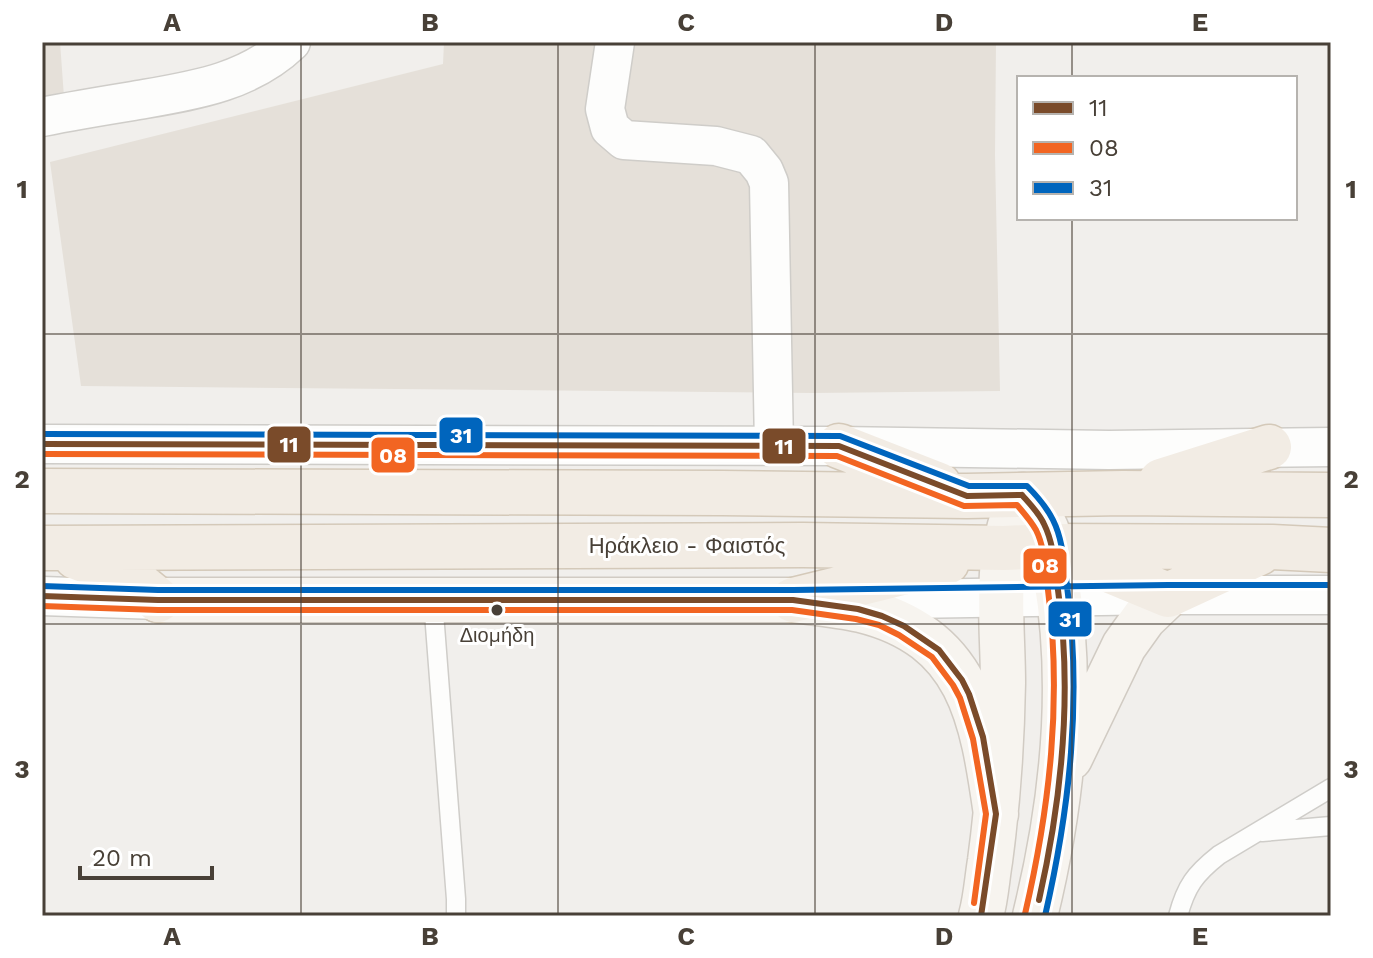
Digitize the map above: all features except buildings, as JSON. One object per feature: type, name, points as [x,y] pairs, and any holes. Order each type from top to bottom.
[{"type":"main road","points":[[839,446],[967,496]]},
{"type":"main road","points":[[1123,493],[1269,447]]},
{"type":"main road","points":[[42,491],[1331,495]]},
{"type":"main road","points":[[1022,495],[1041,519],[1050,546],[1064,636],[1060,778],[1046,869],[1035,916]]},
{"type":"main road","points":[[981,916],[996,814],[1003,685],[1004,548],[1010,520],[1022,495]]},
{"type":"main road","name":"Ηράκλειο - Φαιστός","points":[[44,548],[803,545],[1272,547],[1331,550]]},
{"type":"main road","points":[[1050,546],[1168,595]]},
{"type":"main road","points":[[1060,778],[1124,646],[1144,618],[1168,595],[1272,547]]},
{"type":"main road","points":[[44,548],[93,562],[131,578],[158,600],[793,600],[858,609],[882,616],[923,637],[952,664],[969,694],[983,737],[996,814]]},
{"type":"main road","points":[[793,600],[1004,548]]},
{"type":"street","points":[[42,117],[226,82],[258,67],[291,42]]},
{"type":"street","points":[[615,42],[605,109],[610,128],[624,140],[716,146],[751,155],[769,183],[774,446]]},
{"type":"street","points":[[42,444],[839,446],[1109,450],[1331,447]]},
{"type":"street","points":[[793,600],[1331,595]]},
{"type":"street","points":[[42,596],[158,600]]},
{"type":"lane","points":[[433,600],[456,916]]},
{"type":"lane","points":[[1178,916],[1187,888],[1202,868],[1331,788]]},
{"type":"lane","points":[[1257,832],[1331,826]]},
{"type":"shaded area","points":[[42,42],[60,42],[64,97],[42,102]]},
{"type":"shaded area","points":[[444,42],[996,42],[1000,391],[813,393],[81,386],[50,162],[443,64]]},
{"type":"transit line","name":"31","points":[[42,434],[840,436],[969,486],[1027,486],[1048,511],[1059,536],[1067,586],[1073,669],[1067,793],[1045,916]]},
{"type":"transit line","name":"11","points":[[42,444],[839,446],[967,496],[1022,495]]},
{"type":"transit line","name":"08","points":[[42,454],[837,456],[964,506],[1017,505],[1036,530],[1043,552],[1054,672],[1047,793],[1025,914]]},
{"type":"transit line","name":"11","points":[[1022,495],[1040,516],[1050,540],[1065,668],[1059,785],[1039,900]]},
{"type":"transit line","name":"31","points":[[42,586],[158,590],[793,590],[1331,585]]},
{"type":"transit line","name":"11","points":[[42,596],[158,600],[793,600],[858,609],[882,616],[904,626],[939,650],[969,694],[983,737],[996,814],[981,916]]},
{"type":"transit line","name":"08","points":[[42,606],[158,610],[792,610],[879,625],[932,657],[960,698],[973,739],[986,814],[974,903]]},
{"type":"place","name":"Διομήδη","points":[[497,610]]}]
